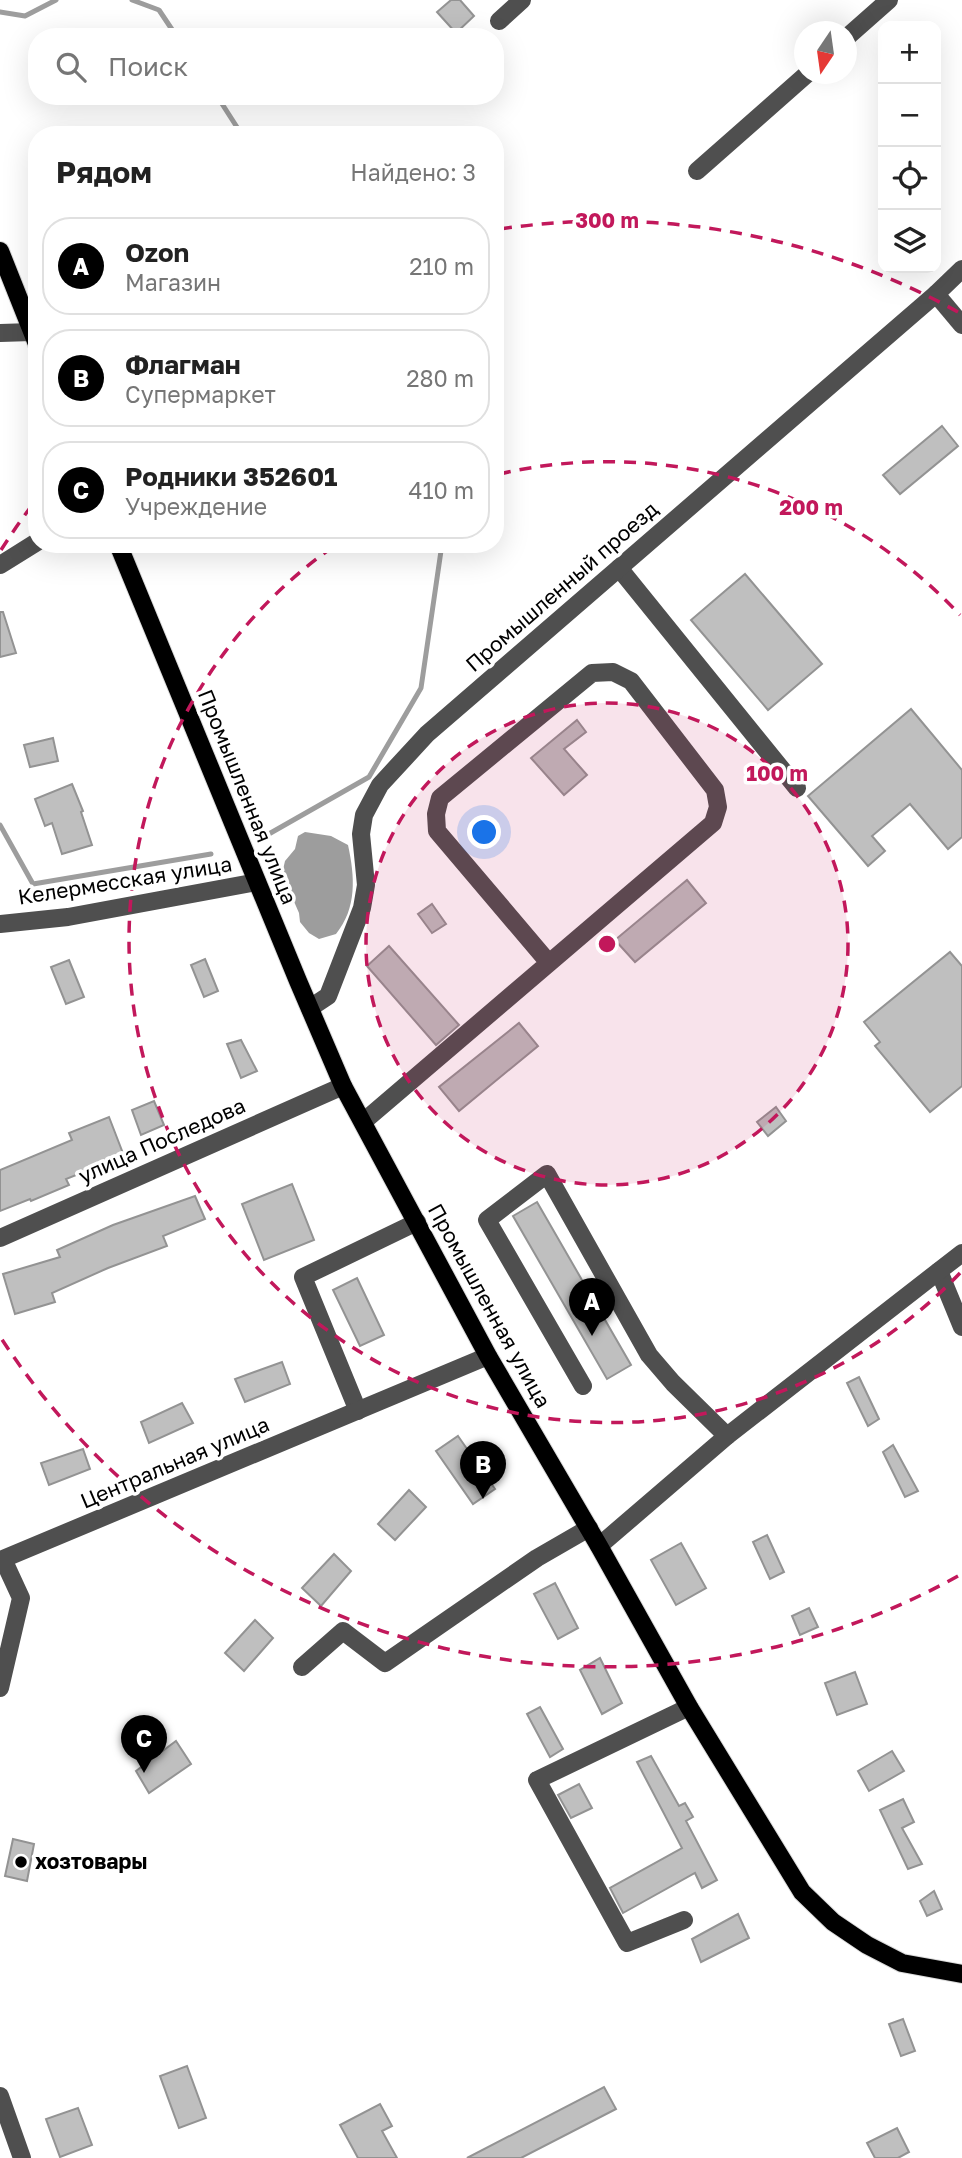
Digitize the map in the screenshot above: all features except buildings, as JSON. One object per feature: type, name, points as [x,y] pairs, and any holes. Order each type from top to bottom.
[{"type":"main road","points":[[0,251],[28,323]]},
{"type":"main road","name":"Промышленная улица","points":[[122,553],[343,1086],[488,1356],[589,1528],[689,1707],[802,1892],[833,1922],[867,1945],[902,1963],[962,1974]]},
{"type":"street","points":[[499,20],[522,0]]},
{"type":"street","points":[[857,28],[889,0]]},
{"type":"street","points":[[697,171],[796,84]]},
{"type":"street","name":"Промышленный проезд","points":[[310,1008],[328,996],[362,908],[366,886],[362,825],[364,815],[380,785],[427,734],[962,269]]},
{"type":"street","points":[[936,294],[962,325]]},
{"type":"street","points":[[0,333],[28,337]]},
{"type":"street","points":[[0,565],[28,548]]},
{"type":"street","points":[[619,568],[797,789]]},
{"type":"street","points":[[363,1122],[713,823],[718,807],[715,790],[631,681],[613,672],[592,673],[440,798],[436,814],[437,831],[549,963]]},
{"type":"street","name":"Келермесская улица","points":[[0,924],[68,917],[257,882]]},
{"type":"street","name":"улица Последова","points":[[0,1238],[343,1086]]},
{"type":"street","points":[[583,1387],[487,1220],[547,1174],[649,1355],[673,1383],[727,1436]]},
{"type":"street","points":[[358,1411],[303,1276],[417,1222]]},
{"type":"street","points":[[599,1546],[727,1436],[962,1253]]},
{"type":"street","points":[[939,1271],[962,1327]]},
{"type":"street","name":"Центральная улица","points":[[0,1688],[21,1598],[1,1557],[488,1356]]},
{"type":"street","points":[[302,1667],[343,1631],[385,1663],[537,1558],[589,1528]]},
{"type":"street","points":[[684,1920],[627,1943],[537,1780],[689,1707]]},
{"type":"street","points":[[0,2096],[22,2158]]},
{"type":"shaded area","points":[[305,832],[331,836],[348,845],[352,869],[348,914],[336,934],[319,939],[309,933],[300,922],[299,913],[282,874],[285,861],[295,849],[298,836]]},
{"type":"waterway","points":[[0,12],[25,16],[56,0]]},
{"type":"waterway","points":[[132,0],[159,10],[171,28]]},
{"type":"waterway","points":[[223,105],[236,126]]},
{"type":"waterway","points":[[260,839],[369,777],[421,688],[441,553]]},
{"type":"waterway","points":[[0,825],[33,884],[211,854]]},
{"type":"place","name":"Ozon","points":[[592,1336]]},
{"type":"place","name":"Флагман","points":[[483,1499]]},
{"type":"place","name":"Родники 352601","points":[[144,1773]]},
{"type":"place","name":"хозтовары","points":[[21,1862]]}]
